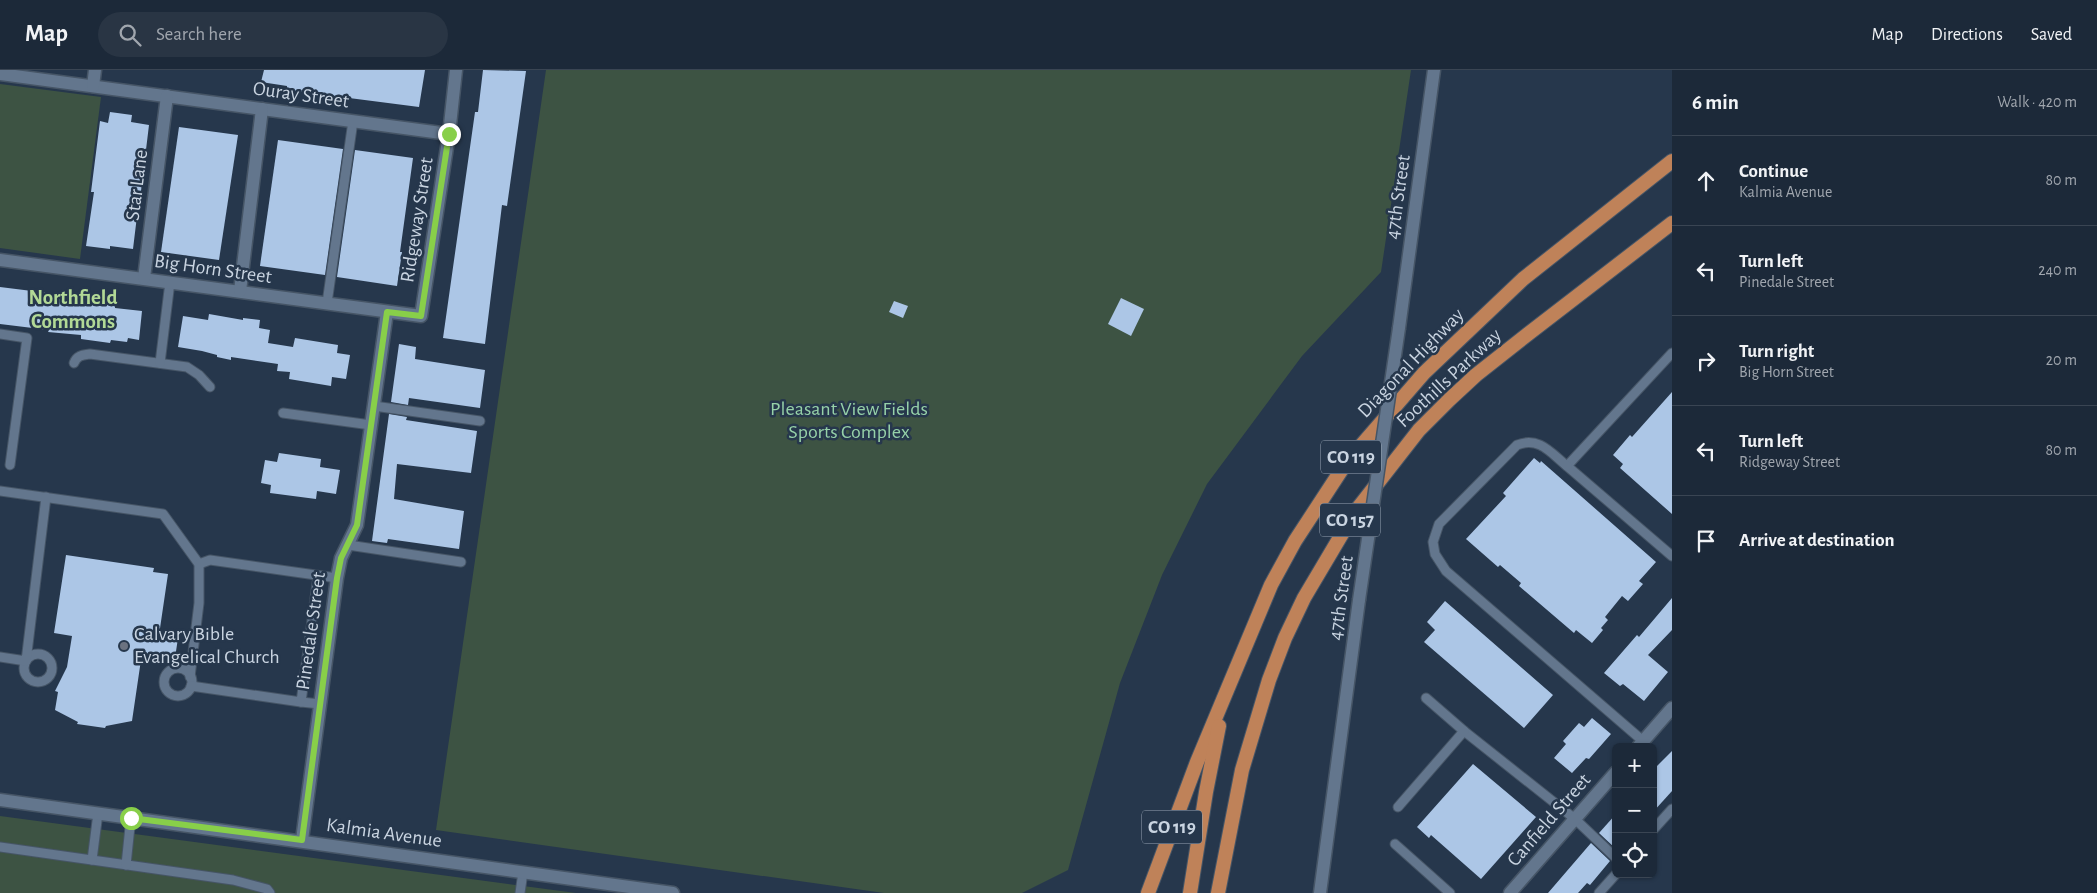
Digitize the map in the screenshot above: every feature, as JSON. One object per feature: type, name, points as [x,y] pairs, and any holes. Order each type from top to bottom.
[{"type":"highway","name":"Diagonal Highway","points":[[1232,675],[1271,585],[1294,540],[1346,463],[1424,373],[1523,279],[1672,161]]},
{"type":"highway","name":"Foothills Parkway","points":[[1218,893],[1242,770],[1269,680],[1285,638],[1304,598],[1355,512],[1419,430],[1476,375],[1672,223]]},
{"type":"highway","name":"CO 119","points":[[1148,893],[1232,675]]},
{"type":"highway","points":[[1190,893],[1207,783],[1232,675]]},
{"type":"street","points":[[92,86],[95,70]]},
{"type":"street","name":"Ridgeway Street","points":[[421,316],[449,134],[456,70]]},
{"type":"street","name":"47th Street","points":[[1320,893],[1359,600],[1434,70]]},
{"type":"street","name":"Ouray Street","points":[[0,74],[449,134]]},
{"type":"street","name":"Star Lane","points":[[144,278],[167,96]]},
{"type":"street","points":[[240,291],[262,109]]},
{"type":"street","name":"Big Horn Street","points":[[0,260],[421,316]]},
{"type":"street","name":"Pinedale Street","points":[[302,840],[337,578],[341,558],[357,525],[387,312]]},
{"type":"street","points":[[1641,743],[1672,708]]},
{"type":"street","name":"Canfield Street","points":[[1510,893],[1612,777]]},
{"type":"street","name":"Kalmia Avenue","points":[[0,800],[302,840],[673,893]]},
{"type":"lane","points":[[327,303],[352,121]]},
{"type":"lane","points":[[160,363],[170,282]]},
{"type":"lane","points":[[0,334],[27,338],[10,465]]},
{"type":"lane","points":[[1567,466],[1672,353]]},
{"type":"lane","points":[[74,363],[76,358],[81,355],[90,354],[187,367],[199,374],[210,387]]},
{"type":"lane","points":[[374,406],[480,421]]},
{"type":"lane","points":[[283,413],[371,425]]},
{"type":"lane","points":[[1639,743],[1446,571],[1435,554],[1433,542],[1439,524],[1516,446],[1525,442],[1534,442],[1567,466],[1672,556]]},
{"type":"lane","points":[[0,491],[163,514],[199,564],[199,603],[191,681],[320,704]]},
{"type":"lane","points":[[0,658],[26,661],[46,497]]},
{"type":"lane","points":[[348,545],[461,562]]},
{"type":"lane","points":[[199,564],[210,560],[337,578]]},
{"type":"lane","points":[[301,702],[318,576]]},
{"type":"lane","points":[[1426,698],[1464,731],[1575,819],[1612,854]]},
{"type":"lane","points":[[1398,807],[1464,731]]},
{"type":"lane","points":[[1657,825],[1672,808]]},
{"type":"lane","points":[[92,860],[98,813]]},
{"type":"lane","points":[[126,865],[131,818]]},
{"type":"lane","points":[[1395,844],[1450,893]]},
{"type":"lane","points":[[0,847],[251,883],[267,889],[270,893]]},
{"type":"lane","points":[[520,893],[523,872]]},
{"type":"lane","points":[[1599,893],[1612,878]]},
{"type":"green space","name":"Pleasant View Fields Sports Complex","points":[[546,70],[1411,70],[1381,272],[1302,356],[1207,484],[1162,575],[1120,683],[1068,870],[1022,893],[884,893],[436,830]]},
{"type":"green space","points":[[0,84],[101,97],[80,259],[0,248]]},
{"type":"green space","points":[[0,816],[576,893],[0,893]]},
{"type":"building","points":[[264,70],[425,70],[419,107],[287,90],[287,86],[261,82]]},
{"type":"building","points":[[483,70],[526,71],[507,206],[502,205],[485,344],[443,338],[475,112],[478,112]]},
{"type":"building","points":[[110,112],[132,115],[131,122],[149,125],[141,191],[134,190],[131,215],[137,216],[133,249],[110,246],[110,249],[86,246],[94,192],[91,192],[100,121],[108,123]]},
{"type":"building","points":[[179,127],[238,135],[219,260],[161,252]]},
{"type":"building","points":[[278,140],[343,149],[325,275],[260,266]]},
{"type":"building","points":[[355,150],[413,158],[397,286],[337,277]]},
{"type":"building","points":[[0,287],[69,294],[69,299],[115,305],[115,308],[142,311],[139,340],[128,338],[127,342],[111,340],[110,343],[81,339],[81,335],[0,324]]},
{"type":"building","points":[[1121,298],[1144,309],[1131,336],[1108,324]]},
{"type":"building","points":[[894,301],[908,306],[903,318],[889,312]]},
{"type":"building","points":[[209,314],[243,320],[243,318],[260,320],[259,328],[270,330],[268,343],[293,347],[295,338],[338,345],[337,353],[350,355],[346,379],[332,377],[331,386],[289,379],[290,372],[277,371],[278,364],[231,357],[231,360],[202,351],[178,347],[183,316],[208,320]]},
{"type":"building","points":[[399,344],[416,347],[415,359],[485,370],[480,408],[409,398],[408,405],[391,402]]},
{"type":"building","points":[[1672,392],[1672,514],[1620,468],[1623,464],[1613,455],[1630,435],[1632,437]]},
{"type":"building","points":[[389,414],[407,417],[406,420],[477,431],[471,473],[397,464],[394,499],[464,511],[459,549],[388,539],[387,543],[372,541]]},
{"type":"building","points":[[279,453],[321,459],[320,467],[340,470],[336,494],[317,491],[316,499],[270,493],[271,485],[261,483],[265,460],[277,462]]},
{"type":"building","points":[[1534,458],[1540,463],[1541,461],[1656,562],[1639,581],[1643,584],[1628,601],[1622,596],[1605,617],[1608,620],[1601,628],[1603,630],[1592,643],[1576,630],[1574,633],[1519,586],[1521,583],[1500,565],[1498,567],[1466,539],[1506,496],[1503,493]]},
{"type":"building","name":"Calvary Bible Evangelical Church","points":[[66,555],[154,568],[153,572],[168,574],[159,635],[178,638],[175,658],[142,653],[132,721],[106,726],[105,728],[77,724],[78,722],[55,710],[58,692],[55,691],[67,667],[72,636],[54,633]]},
{"type":"building","points":[[1672,598],[1672,630],[1648,655],[1668,672],[1644,701],[1623,684],[1620,686],[1604,673],[1637,635],[1639,637]]},
{"type":"building","points":[[1445,601],[1553,695],[1524,728],[1424,642],[1435,630],[1427,622]]},
{"type":"building","points":[[1592,718],[1611,734],[1589,759],[1586,758],[1572,773],[1554,758],[1566,744],[1563,741],[1579,723],[1584,727]]},
{"type":"building","points":[[1672,751],[1672,791],[1657,808],[1657,788],[1657,766]]},
{"type":"building","points":[[1473,764],[1536,817],[1481,879],[1431,835],[1429,838],[1417,827]]},
{"type":"building","points":[[1612,818],[1612,845],[1599,833]]},
{"type":"building","points":[[1591,843],[1610,861],[1590,885],[1587,883],[1578,893],[1548,893]]},
{"type":"place","name":"Calvary Bible Evangelical Church","points":[[124,646]]},
{"type":"district","name":"Northfield Commons","points":[[73,309]]},
{"type":"route","points":[[131,818],[302,840],[337,578],[341,558],[357,525],[387,312],[421,316],[449,134]]}]
